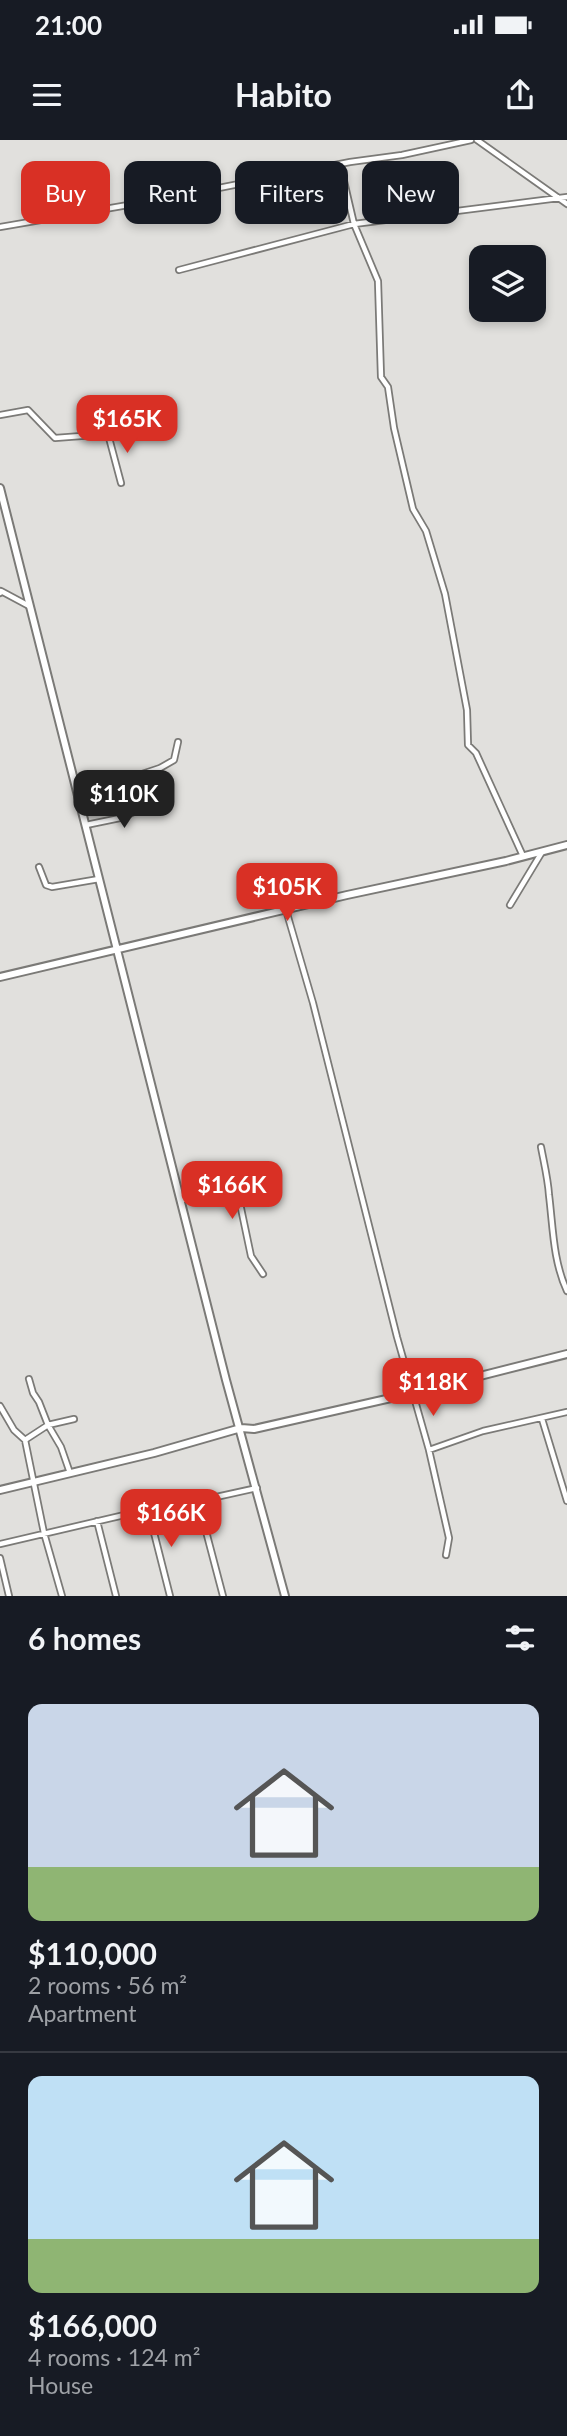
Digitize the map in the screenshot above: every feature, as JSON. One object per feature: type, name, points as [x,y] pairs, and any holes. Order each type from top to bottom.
[{"type":"street","points":[[348,163],[402,155],[471,140]]},
{"type":"street","points":[[477,140],[567,204]]},
{"type":"street","points":[[0,227],[235,185]]},
{"type":"street","points":[[348,196],[355,224],[378,281],[381,377],[388,387],[394,428],[413,509],[426,531],[445,594],[467,710],[468,745],[476,753],[523,856]]},
{"type":"street","points":[[178,270],[355,224],[567,197]]},
{"type":"street","points":[[0,415],[28,410],[55,438],[108,434],[121,483]]},
{"type":"street","points":[[0,488],[226,1380],[285,1596]]},
{"type":"street","points":[[0,591],[30,606]]},
{"type":"street","points":[[86,825],[120,818],[136,811],[141,795],[139,775],[174,760],[178,741]]},
{"type":"street","points":[[0,977],[567,845]]},
{"type":"street","points":[[510,905],[542,852]]},
{"type":"street","points":[[39,867],[46,885],[52,887],[99,879]]},
{"type":"street","points":[[286,909],[429,1450],[449,1538],[446,1555]]},
{"type":"street","points":[[541,1147],[552,1233],[567,1291]]},
{"type":"street","points":[[181,1201],[229,1186],[238,1194],[251,1256],[263,1273]]},
{"type":"street","points":[[0,1490],[241,1428],[254,1429],[413,1393],[567,1354]]},
{"type":"street","points":[[29,1379],[48,1425],[61,1447],[70,1473]]},
{"type":"street","points":[[0,1406],[14,1430],[25,1440],[44,1533],[62,1596]]},
{"type":"street","points":[[429,1450],[484,1431],[567,1412]]},
{"type":"street","points":[[25,1440],[48,1425],[74,1419]]},
{"type":"street","points":[[542,1419],[567,1501]]},
{"type":"street","points":[[0,1544],[193,1499],[198,1501],[257,1488]]},
{"type":"street","points":[[198,1501],[223,1596]]},
{"type":"street","points":[[148,1509],[170,1596]]},
{"type":"street","points":[[97,1521],[116,1596]]},
{"type":"street","points":[[0,1558],[9,1596]]}]
